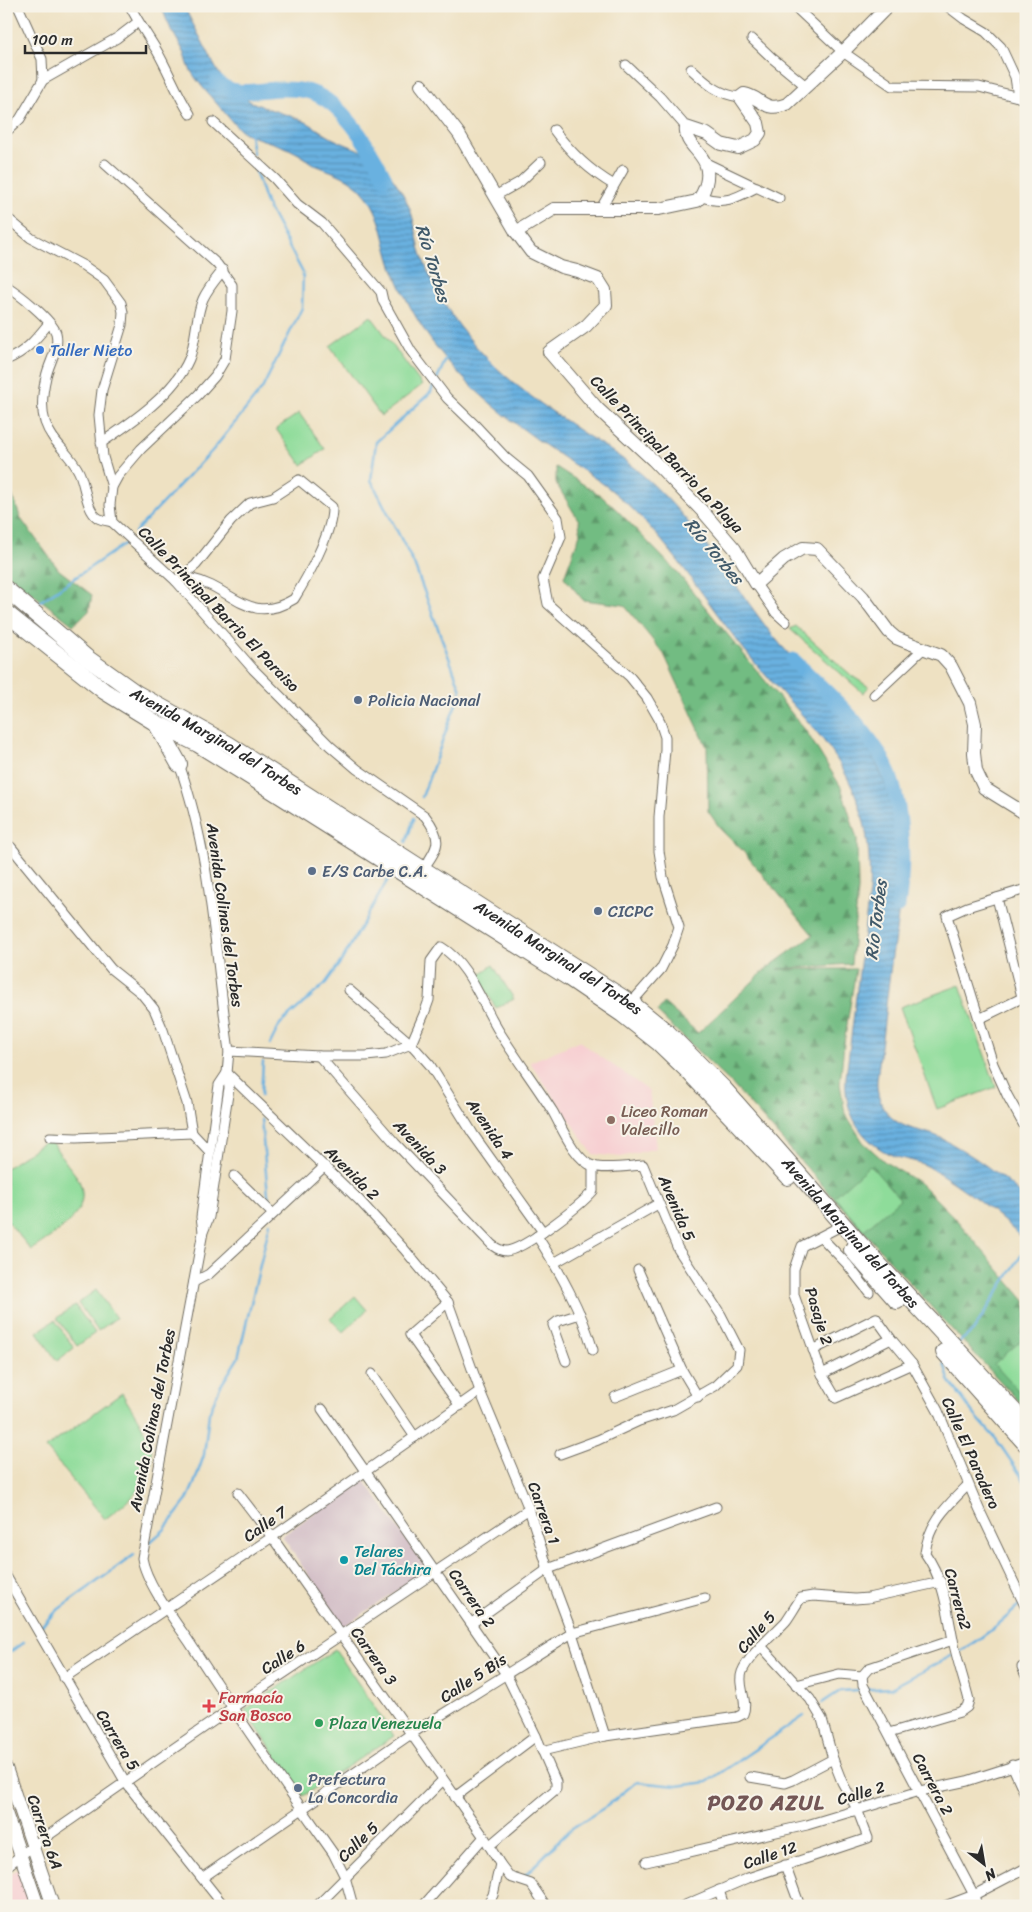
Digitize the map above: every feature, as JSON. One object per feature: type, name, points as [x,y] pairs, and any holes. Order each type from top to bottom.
[{"type":"highway","name":"Avenida Marginal del Torbes","points":[[6,589],[87,658],[136,693],[228,744],[622,1014],[659,1043],[716,1100],[828,1233],[867,1268],[1026,1444]]},
{"type":"highway","name":"Avenida Marginal del Torbes","points":[[6,613],[104,691],[420,875],[631,1003],[668,1033],[724,1088],[861,1245],[1026,1424]]},
{"type":"highway","points":[[156,723],[179,764]]},
{"type":"highway","points":[[179,764],[181,756],[189,747],[198,744]]},
{"type":"street","points":[[18,6],[42,59],[43,80]]},
{"type":"street","points":[[130,6],[157,51],[190,114]]},
{"type":"street","points":[[794,6],[843,52],[892,86],[979,87],[1022,98]]},
{"type":"street","points":[[740,98],[744,94],[760,103],[778,107],[794,98],[888,6]]},
{"type":"street","points":[[948,6],[986,32],[1001,47],[1015,77],[1022,98]]},
{"type":"street","points":[[6,132],[20,119],[43,80],[117,38],[138,22]]},
{"type":"street","points":[[752,39],[806,86]]},
{"type":"street","points":[[626,65],[660,97],[686,128],[707,134],[721,144],[738,148],[755,140],[760,133],[758,123],[740,98],[730,96],[710,87],[691,70]]},
{"type":"street","name":"Calle Principal Barrio La Playa","points":[[421,85],[458,134],[516,232],[530,252],[545,261],[598,279],[605,290],[606,305],[586,326],[549,352],[598,410],[653,460],[704,514],[735,549],[756,584]]},
{"type":"street","points":[[213,122],[336,238],[381,292],[383,301],[411,351],[447,398],[506,458],[528,476],[541,492],[558,518],[561,537],[543,579],[548,604],[630,677],[647,698],[659,719],[665,737],[666,750],[659,817],[659,851],[663,877],[679,927],[673,945],[660,969],[631,1003]]},
{"type":"street","points":[[516,232],[554,209],[659,209],[697,201],[702,197],[708,171],[706,163],[685,133],[686,128]]},
{"type":"street","points":[[554,130],[575,156],[614,185]]},
{"type":"street","points":[[495,196],[520,182],[541,162]]},
{"type":"street","points":[[706,163],[779,198]]},
{"type":"street","points":[[104,164],[223,270],[232,285],[231,327],[225,359],[209,382],[141,449],[118,476],[112,487]]},
{"type":"street","points":[[600,210],[623,170]]},
{"type":"street","points":[[702,197],[714,201],[733,199],[757,187]]},
{"type":"street","points":[[6,216],[31,238],[84,266],[104,280],[121,303],[123,312],[122,325],[102,390],[99,415],[101,443],[112,487],[110,505],[112,522],[98,518],[91,510],[79,472],[68,455],[51,438],[44,420],[43,401],[46,376],[57,343],[56,331],[27,302],[6,286]]},
{"type":"street","points":[[101,443],[141,415],[183,373],[193,348],[202,300],[223,270]]},
{"type":"street","points":[[6,360],[19,354],[33,343],[49,322]]},
{"type":"street","points":[[299,480],[332,507],[332,514],[322,544],[302,586],[294,599],[289,603],[268,609],[259,609],[246,606],[228,595],[190,579],[176,581],[196,565],[231,521],[250,503],[273,497],[299,480]]},
{"type":"street","name":"Calle Principal Barrio El Paraiso","points":[[112,522],[176,581],[253,670],[330,746],[357,769],[425,816],[433,826],[437,837],[435,853],[420,875]]},
{"type":"street","points":[[786,622],[776,613],[756,584],[784,559],[803,548],[817,549],[862,597],[889,632],[896,638],[941,655],[951,666],[970,703],[975,724],[974,753],[976,770],[984,788],[1026,814]]},
{"type":"street","points":[[874,695],[924,648]]},
{"type":"street","name":"Avenida Colinas del Torbes","points":[[179,764],[190,795],[209,887],[229,1051],[227,1073],[229,1088],[209,1217],[194,1282],[142,1558],[144,1567],[167,1609],[232,1708],[333,1853],[345,1876],[353,1906]]},
{"type":"street","points":[[6,843],[111,969],[141,993],[154,1009],[163,1030],[186,1103],[192,1133],[210,1152]]},
{"type":"street","points":[[1026,889],[968,907],[947,916],[993,1064],[1007,1095],[1026,1129]]},
{"type":"street","points":[[979,1018],[1024,996],[997,898]]},
{"type":"street","points":[[229,1051],[319,1056],[366,1056],[386,1054],[411,1044],[429,1000],[431,961],[440,947],[453,954],[571,1144],[582,1158],[593,1166],[593,1191],[585,1200],[540,1234]]},
{"type":"street","name":"Avenida 4","points":[[349,990],[411,1044],[430,1065],[473,1134],[540,1234],[580,1314],[593,1350]]},
{"type":"street","name":"Avenida 3","points":[[319,1056],[395,1143],[492,1245],[505,1251],[540,1234]]},
{"type":"street","name":"Avenida Colinas del Torbes","points":[[204,1232],[201,1218],[219,1085],[227,1073]]},
{"type":"street","name":"Avenida 2","points":[[227,1073],[325,1166],[404,1249],[448,1302]]},
{"type":"street","points":[[50,1137],[76,1138],[192,1133]]},
{"type":"street","name":"Avenida 5","points":[[560,1454],[598,1440],[639,1421],[673,1410],[715,1386],[737,1365],[738,1350],[721,1316],[678,1249],[642,1165],[616,1168],[593,1166]]},
{"type":"street","points":[[194,1282],[209,1274],[325,1166]]},
{"type":"street","points":[[234,1176],[273,1214]]},
{"type":"street","points":[[554,1264],[658,1204]]},
{"type":"street","points":[[828,1233],[847,1264],[869,1292]]},
{"type":"street","name":"Pasaje 2","points":[[828,1233],[802,1246],[794,1269],[794,1294],[822,1374],[836,1398],[912,1364]]},
{"type":"street","points":[[638,1270],[682,1370],[698,1397]]},
{"type":"street","points":[[448,1302],[410,1335],[460,1406]]},
{"type":"street","name":"Carrera 1","points":[[448,1302],[480,1391],[528,1509],[606,1736]]},
{"type":"street","points":[[566,1361],[553,1325],[558,1321],[580,1314]]},
{"type":"street","name":"Calle El Paradero","points":[[813,1350],[876,1318],[912,1364],[938,1411],[968,1485],[1026,1608]]},
{"type":"street","points":[[822,1374],[891,1339]]},
{"type":"street","points":[[615,1397],[682,1370]]},
{"type":"street","points":[[372,1374],[416,1437]]},
{"type":"street","name":"Calle 7","points":[[64,1678],[272,1538],[480,1391]]},
{"type":"street","name":"Carrera 2","points":[[322,1409],[506,1674],[556,1782],[556,1790],[489,1846]]},
{"type":"street","name":"Carrera2","points":[[889,1733],[960,1712],[967,1707],[969,1700],[953,1640],[941,1582],[935,1567],[925,1553],[927,1538],[933,1525],[944,1509],[968,1485]]},
{"type":"street","name":"Carrera 3","points":[[238,1493],[484,1837],[500,1864],[510,1877],[531,1884],[546,1906]]},
{"type":"street","points":[[472,1623],[548,1569],[716,1507]]},
{"type":"street","name":"Calle 6","points":[[6,1867],[33,1846],[232,1708],[528,1509]]},
{"type":"street","name":"Carrera 5","points":[[6,1576],[126,1783],[224,1906]]},
{"type":"street","name":"Calle 5","points":[[542,1752],[606,1736],[736,1717],[743,1714],[746,1708],[741,1675],[743,1669],[761,1646],[787,1619],[801,1598],[813,1596],[868,1598],[941,1582]]},
{"type":"street","name":"Calle 5 Bis","points":[[202,1878],[411,1734],[572,1633],[705,1598]]},
{"type":"street","points":[[796,1685],[839,1674],[862,1676],[869,1668],[953,1640]]},
{"type":"street","points":[[761,1646],[810,1699],[822,1720],[833,1759],[842,1782],[857,1809]]},
{"type":"street","points":[[1022,1667],[1026,1676]]},
{"type":"street","name":"Carrera 2","points":[[862,1676],[863,1685],[974,1895],[977,1906]]},
{"type":"street","points":[[455,1797],[536,1736]]},
{"type":"street","points":[[750,1778],[785,1783],[833,1759]]},
{"type":"street","name":"Calle 2","points":[[646,1862],[807,1825],[920,1791],[967,1781],[1026,1762]]},
{"type":"street","points":[[1012,1765],[1026,1796]]},
{"type":"street","name":"Carrera 6A","points":[[6,1768],[53,1906]]},
{"type":"street","name":"Calle 5","points":[[317,1906],[443,1780]]},
{"type":"street","name":"Calle 12","points":[[682,1906],[785,1865],[868,1838],[857,1809]]},
{"type":"street","name":"Carrera 6A","points":[[6,1813],[38,1906]]},
{"type":"street","points":[[423,1906],[484,1837]]},
{"type":"street","points":[[486,1906],[493,1894],[500,1864]]},
{"type":"street","points":[[785,1865],[800,1906]]},
{"type":"street","points":[[945,1906],[974,1895],[1026,1868]]},
{"type":"street","points":[[719,1890],[724,1906]]},
{"type":"shaded area","name":"Liceo Roman Valecillo","points":[[579,1041],[649,1091],[656,1148],[621,1157],[593,1154],[530,1062]]},
{"type":"shaded area","name":"Telares Del Táchira","points":[[363,1478],[428,1570],[343,1627],[282,1536]]},
{"type":"shaded area","points":[[18,1869],[30,1906],[6,1906],[6,1877]]},
{"type":"green space","points":[[371,316],[422,385],[381,416],[330,346]]},
{"type":"green space","points":[[299,413],[325,449],[302,465],[276,429]]},
{"type":"green space","points":[[556,467],[600,495],[676,571],[806,731],[841,787],[857,839],[858,890],[851,964],[778,969],[856,969],[844,1043],[840,1084],[845,1113],[863,1142],[885,1162],[921,1184],[955,1218],[1026,1302],[1026,1409],[934,1310],[731,1083],[657,1012],[664,1003],[698,1033],[766,969],[813,935],[742,850],[722,831],[708,811],[707,747],[664,654],[624,605],[583,600],[564,577],[580,534],[579,521],[556,483]]},
{"type":"green space","points":[[6,479],[21,519],[59,570],[92,595],[89,611],[73,625],[6,573]]},
{"type":"green space","points":[[796,626],[852,676],[869,687],[863,693],[790,629]]},
{"type":"green space","points":[[493,965],[514,999],[496,1008],[477,976]]},
{"type":"green space","points":[[960,985],[996,1087],[937,1109],[900,1007]]},
{"type":"green space","points":[[50,1138],[77,1177],[82,1190],[81,1201],[70,1221],[51,1237],[31,1250],[6,1219],[6,1168]]},
{"type":"green space","points":[[870,1165],[900,1199],[864,1230],[834,1197]]},
{"type":"green space","points":[[96,1290],[116,1318],[98,1331],[78,1303]]},
{"type":"green space","points":[[355,1296],[367,1310],[343,1332],[330,1319]]},
{"type":"green space","points":[[75,1305],[95,1333],[77,1346],[57,1318]]},
{"type":"green space","points":[[55,1320],[74,1348],[57,1361],[37,1332]]},
{"type":"green space","points":[[1022,1340],[1026,1345],[1026,1399],[994,1364]]},
{"type":"green space","points":[[122,1393],[146,1434],[151,1448],[152,1459],[150,1470],[139,1489],[105,1519],[46,1448]]},
{"type":"green space","name":"Plaza Venezuela","points":[[335,1649],[394,1736],[303,1796],[245,1710]]},
{"type":"water","points":[[162,6],[184,6],[218,71],[227,84],[238,94],[261,106],[305,122],[332,138],[367,154],[380,163],[396,183],[409,207],[421,252],[433,283],[456,321],[474,344],[494,365],[526,392],[633,467],[672,504],[707,545],[770,632],[837,705],[857,730],[869,748],[886,788],[893,809],[900,851],[899,910],[877,1080],[880,1100],[888,1114],[897,1122],[941,1138],[964,1151],[996,1173],[1026,1199],[1026,1242],[1004,1221],[942,1175],[925,1165],[894,1156],[872,1143],[856,1124],[851,1114],[846,1090],[846,1077],[869,892],[869,864],[867,836],[856,796],[841,765],[830,749],[751,658],[671,552],[636,513],[608,488],[560,456],[493,406],[466,381],[441,353],[420,324],[403,293],[390,260],[381,226],[366,195],[352,182],[342,176],[309,162],[289,149],[245,133],[234,124],[202,87],[191,71]]},
{"type":"waterway","name":"Río Torbes","points":[[217,82],[232,90],[249,92],[276,89],[305,91],[314,93],[329,101],[357,131],[385,178]]},
{"type":"waterway","points":[[245,92],[246,100]]},
{"type":"waterway","points":[[250,133],[253,154]]},
{"type":"waterway","points":[[135,532],[212,451],[262,389],[302,308],[303,273],[266,203],[255,165]]},
{"type":"waterway","points":[[437,379],[447,357]]},
{"type":"waterway","points":[[422,797],[461,690],[414,564],[371,480],[376,442],[431,392],[434,384]]},
{"type":"waterway","points":[[38,603],[126,543]]},
{"type":"waterway","name":"Río Torbes","points":[[793,660],[860,727],[879,753],[887,769],[894,787],[898,807],[902,848],[898,906]]},
{"type":"waterway","points":[[406,842],[414,818]]},
{"type":"waterway","points":[[270,1044],[280,1024],[325,984],[342,960],[391,874]]},
{"type":"waterway","points":[[261,1095],[263,1062]]},
{"type":"waterway","points":[[261,1119],[269,1205]]},
{"type":"waterway","points":[[150,1542],[164,1530],[187,1500],[194,1484],[204,1455],[209,1413],[220,1387],[238,1358],[270,1223]]},
{"type":"waterway","points":[[958,1343],[973,1331],[1026,1248]]},
{"type":"waterway","points":[[944,1363],[949,1380],[973,1413],[996,1439],[1026,1483]]},
{"type":"waterway","points":[[39,1628],[59,1609],[134,1555]]},
{"type":"waterway","points":[[958,1652],[991,1630],[1021,1604]]},
{"type":"waterway","points":[[6,1655],[24,1642]]},
{"type":"waterway","points":[[822,1703],[840,1691],[891,1688],[953,1655]]},
{"type":"waterway","points":[[522,1878],[572,1828],[607,1806],[636,1782],[677,1786],[707,1782],[804,1716]]},
{"type":"place","name":"Taller Nieto","points":[[40,350]]},
{"type":"place","name":"Policia Nacional","points":[[358,700]]},
{"type":"place","name":"E/S Carbe C.A.","points":[[312,871]]},
{"type":"place","name":"CICPC","points":[[598,911]]},
{"type":"place","name":"Liceo Roman Valecillo","points":[[611,1120]]},
{"type":"place","name":"Telares Del Táchira","points":[[344,1560]]},
{"type":"place","name":"Farmacía San Bosco","points":[[209,1706]]},
{"type":"place","name":"Plaza Venezuela","points":[[319,1723]]},
{"type":"place","name":"Prefectura La Concordia","points":[[298,1788]]},
{"type":"district","name":"POZO AZUL","points":[[766,1803]]}]
